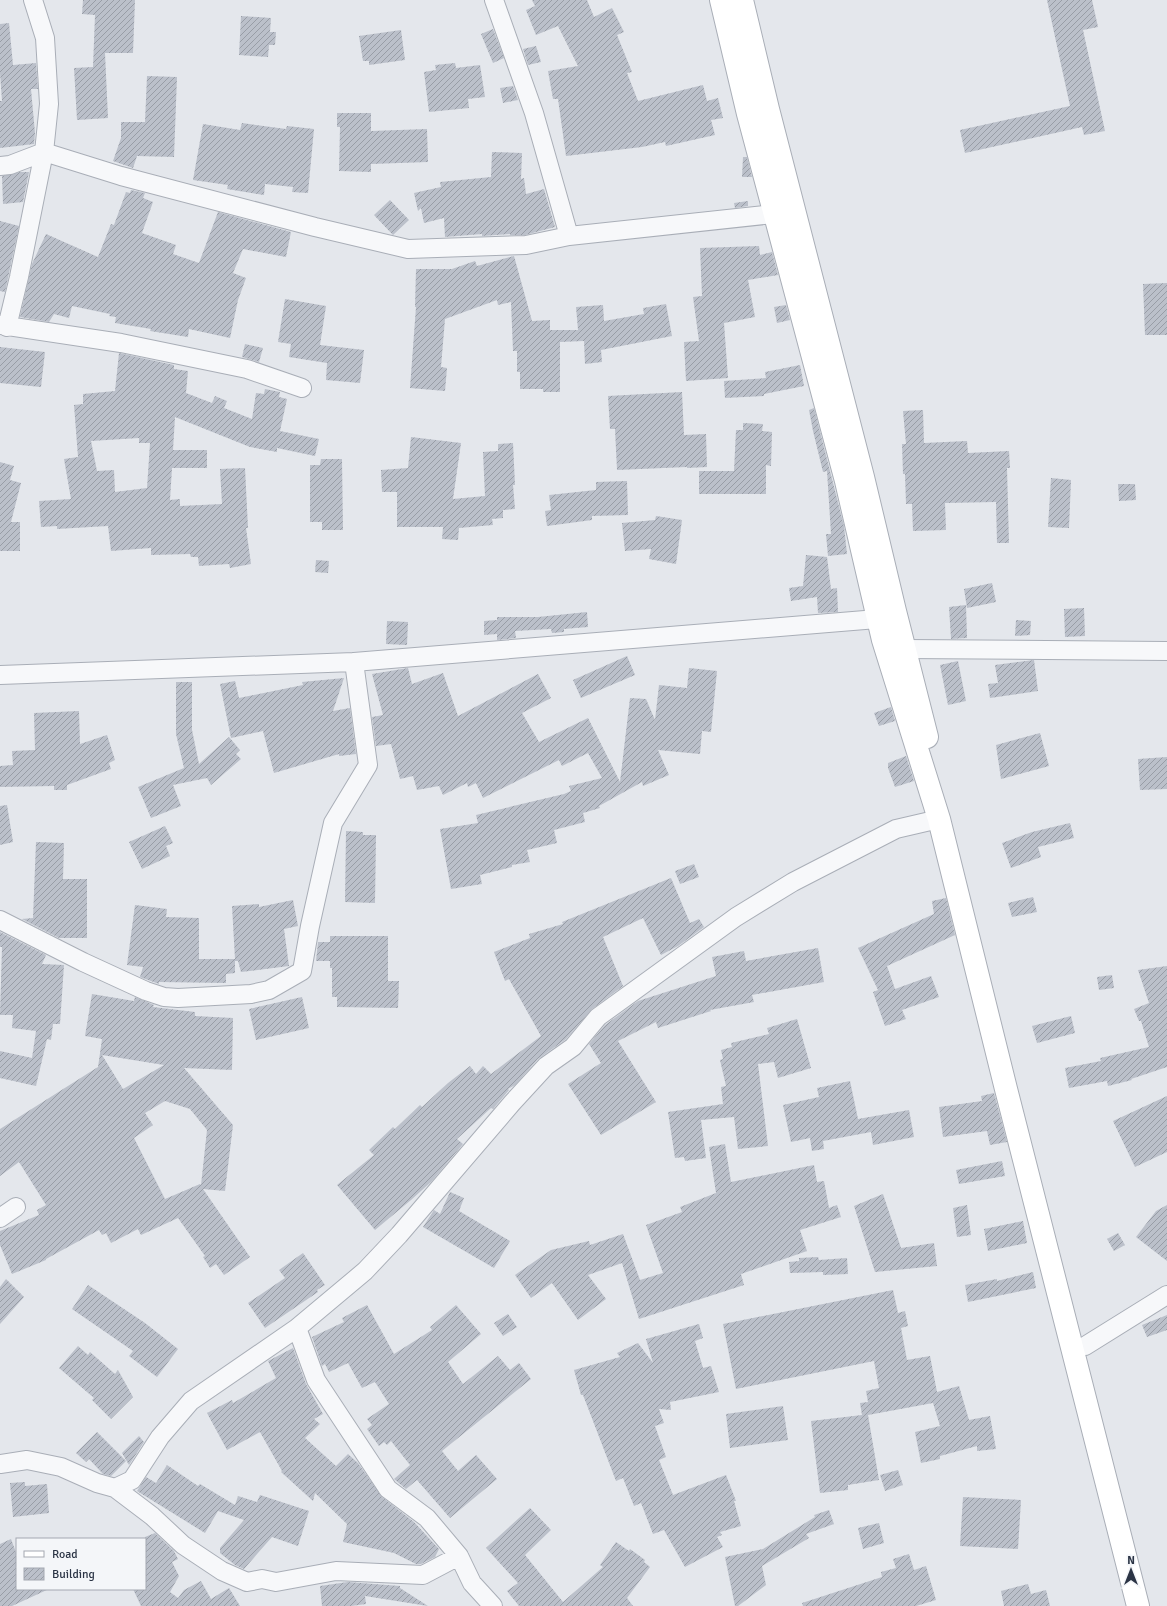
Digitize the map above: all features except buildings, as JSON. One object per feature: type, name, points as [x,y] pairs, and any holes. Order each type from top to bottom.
[{"type":"street","points":[[33,0],[45,38],[49,104],[44,152],[19,277],[4,326],[121,343],[247,369],[302,388]]},
{"type":"street","points":[[494,0],[534,114],[569,236]]},
{"type":"street","points":[[721,0],[774,214],[905,649],[1013,1078],[1085,1346],[1149,1606]]},
{"type":"street","points":[[742,0],[855,479],[878,619],[883,640],[939,819],[1138,1606]]},
{"type":"street","points":[[0,166],[10,165],[44,152],[121,176],[315,227],[408,249],[526,245],[569,236],[774,214]]},
{"type":"street","points":[[0,675],[354,662],[878,619]]},
{"type":"street","points":[[905,649],[1167,651]]},
{"type":"street","points":[[0,920],[83,962],[146,991],[164,997],[178,998],[251,994],[269,990],[302,971],[310,926],[333,823],[368,765],[354,662]]},
{"type":"street","points":[[116,1488],[132,1480],[160,1437],[191,1401],[297,1328],[365,1271],[399,1235],[546,1066],[573,1048],[598,1017],[736,917],[793,882],[896,829],[939,819]]},
{"type":"street","points":[[0,1218],[16,1207]]},
{"type":"street","points":[[1085,1346],[1167,1295]]},
{"type":"street","points":[[297,1328],[316,1380],[388,1489],[427,1518],[459,1556],[472,1583],[493,1606]]},
{"type":"street","points":[[0,1464],[27,1460],[61,1467],[97,1483],[116,1488],[152,1516],[183,1545],[222,1571],[247,1582],[262,1579],[276,1582],[336,1571],[422,1575],[459,1556]]}]
